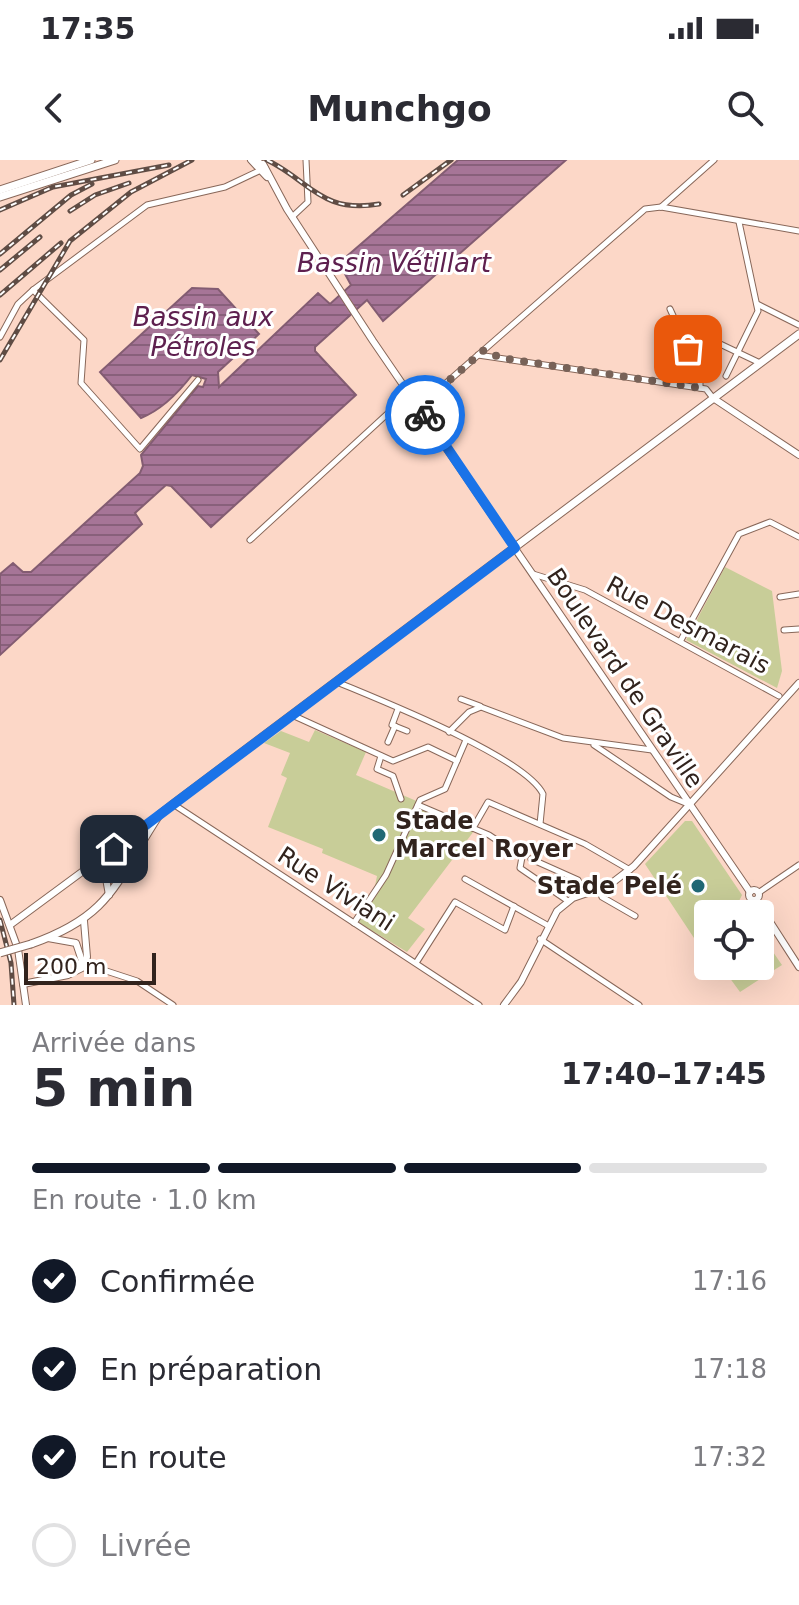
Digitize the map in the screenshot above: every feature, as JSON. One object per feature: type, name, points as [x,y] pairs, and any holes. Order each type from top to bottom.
[{"type":"main road","points":[[0,190],[91,160]]},
{"type":"main road","points":[[0,197],[115,160]]},
{"type":"main road","points":[[0,953],[48,938],[84,921],[109,896],[159,815],[799,334]]},
{"type":"street","points":[[0,337],[18,304],[33,290],[147,205],[225,187],[260,166],[292,217],[308,202],[306,160]]},
{"type":"street","points":[[661,207],[714,160]]},
{"type":"street","points":[[416,402],[437,391],[645,209],[661,207],[799,231]]},
{"type":"street","name":"Boulevard de Graville","points":[[292,217],[750,892],[750,898],[757,896]]},
{"type":"street","points":[[726,376],[758,311],[739,222]]},
{"type":"street","points":[[33,290],[84,340],[81,383],[140,449],[198,380]]},
{"type":"street","points":[[757,304],[799,325]]},
{"type":"street","points":[[670,309],[700,375],[700,388]]},
{"type":"street","points":[[676,323],[760,363]]},
{"type":"street","points":[[484,350],[501,358]]},
{"type":"street","points":[[477,355],[700,388],[799,455]]},
{"type":"street","points":[[424,413],[437,391]]},
{"type":"street","points":[[250,540],[410,393]]},
{"type":"street","points":[[681,640],[733,539],[747,528],[770,522],[799,537]]},
{"type":"street","name":"Rue Desmarais","points":[[533,574],[585,590],[681,640],[778,701]]},
{"type":"street","points":[[780,597],[799,594]]},
{"type":"street","points":[[784,630],[799,629]]},
{"type":"street","points":[[337,682],[466,740],[536,783],[545,801],[540,824]]},
{"type":"street","points":[[504,1005],[527,972],[547,925],[568,901],[599,890],[630,870],[778,701],[799,683]]},
{"type":"street","points":[[461,699],[563,738],[652,750]]},
{"type":"street","points":[[449,732],[469,712],[481,707]]},
{"type":"street","points":[[398,709],[392,725],[407,731]]},
{"type":"street","points":[[292,715],[393,761],[428,747],[457,761]]},
{"type":"street","points":[[388,742],[395,726]]},
{"type":"street","points":[[354,923],[386,875],[420,800],[447,785],[466,740]]},
{"type":"street","points":[[593,744],[671,797],[688,804]]},
{"type":"street","points":[[381,756],[377,769],[393,776],[401,799]]},
{"type":"street","points":[[473,828],[488,802],[585,844],[630,870]]},
{"type":"street","name":"Rue Viviani","points":[[173,804],[479,1005]]},
{"type":"street","points":[[418,805],[509,845],[522,857],[520,868],[568,901]]},
{"type":"street","points":[[12,925],[159,815]]},
{"type":"street","points":[[531,859],[578,880],[583,894]]},
{"type":"street","points":[[799,865],[757,896],[799,967]]},
{"type":"street","points":[[91,866],[99,867],[105,873],[109,896]]},
{"type":"street","points":[[465,879],[547,925]]},
{"type":"street","points":[[599,890],[602,897],[635,916]]},
{"type":"street","points":[[0,900],[12,925],[28,1005]]},
{"type":"street","points":[[416,963],[455,902],[505,930],[514,906]]},
{"type":"street","points":[[84,921],[84,963]]},
{"type":"street","points":[[48,938],[76,943],[84,963]]},
{"type":"street","points":[[540,939],[639,1005]]},
{"type":"street","points":[[25,984],[68,975],[84,963]]},
{"type":"street","points":[[84,963],[137,981],[173,1005]]},
{"type":"green space","points":[[725,567],[772,591],[782,671],[777,688],[686,640]]},
{"type":"green space","name":"Stade Marcel Royer","points":[[315,730],[366,752],[356,775],[477,827],[408,918],[425,929],[407,952],[353,919],[374,891],[377,876],[322,853],[323,849],[268,827],[287,778],[281,775],[290,753],[264,743],[281,731],[309,742]]},
{"type":"green space","name":"Stade Pelé","points":[[685,821],[692,821],[742,895],[740,900],[694,900],[694,938],[645,864]]},
{"type":"green space","points":[[142,832],[115,881],[100,865],[93,865]]},
{"type":"green space","points":[[774,953],[782,965],[774,970]]},
{"type":"green space","points":[[731,980],[759,980],[740,992]]},
{"type":"water","points":[[458,160],[566,160],[383,321],[367,300],[315,347],[315,351],[356,395],[211,527],[171,486],[166,485],[135,513],[142,524],[0,655],[0,574],[13,563],[23,572],[31,572],[140,473],[143,466],[141,455],[198,386],[203,387],[206,379],[192,375],[169,400],[141,418],[100,372],[192,288],[218,289],[259,334],[218,372],[219,387],[318,293],[330,304],[351,285],[339,263]]},
{"type":"railway","points":[[0,360],[70,241],[131,192],[192,160]]},
{"type":"railway","points":[[267,160],[330,200],[360,206],[379,204]]},
{"type":"railway","points":[[403,195],[451,160]]},
{"type":"railway","points":[[0,210],[53,187],[169,165]]},
{"type":"railway","points":[[70,211],[95,195],[129,183]]},
{"type":"railway","points":[[0,254],[71,195],[92,184]]},
{"type":"railway","points":[[0,270],[40,237]]},
{"type":"railway","points":[[0,295],[61,243]]},
{"type":"railway","points":[[0,920],[11,963],[14,1005]]},
{"type":"way so far","points":[[425,415],[416,402],[437,391],[484,350],[501,358],[700,388],[700,375],[688,349]]},
{"type":"place","name":"Stade Marcel Royer","points":[[379,835]]},
{"type":"place","name":"Stade Pelé","points":[[698,886]]},
{"type":"route","points":[[114,849],[515,548],[425,415]]},
{"type":"water label","name":"Bassin Vétillart","points":[[394,263]]},
{"type":"water label","name":"Bassin aux Pétroles","points":[[203,332]]}]
